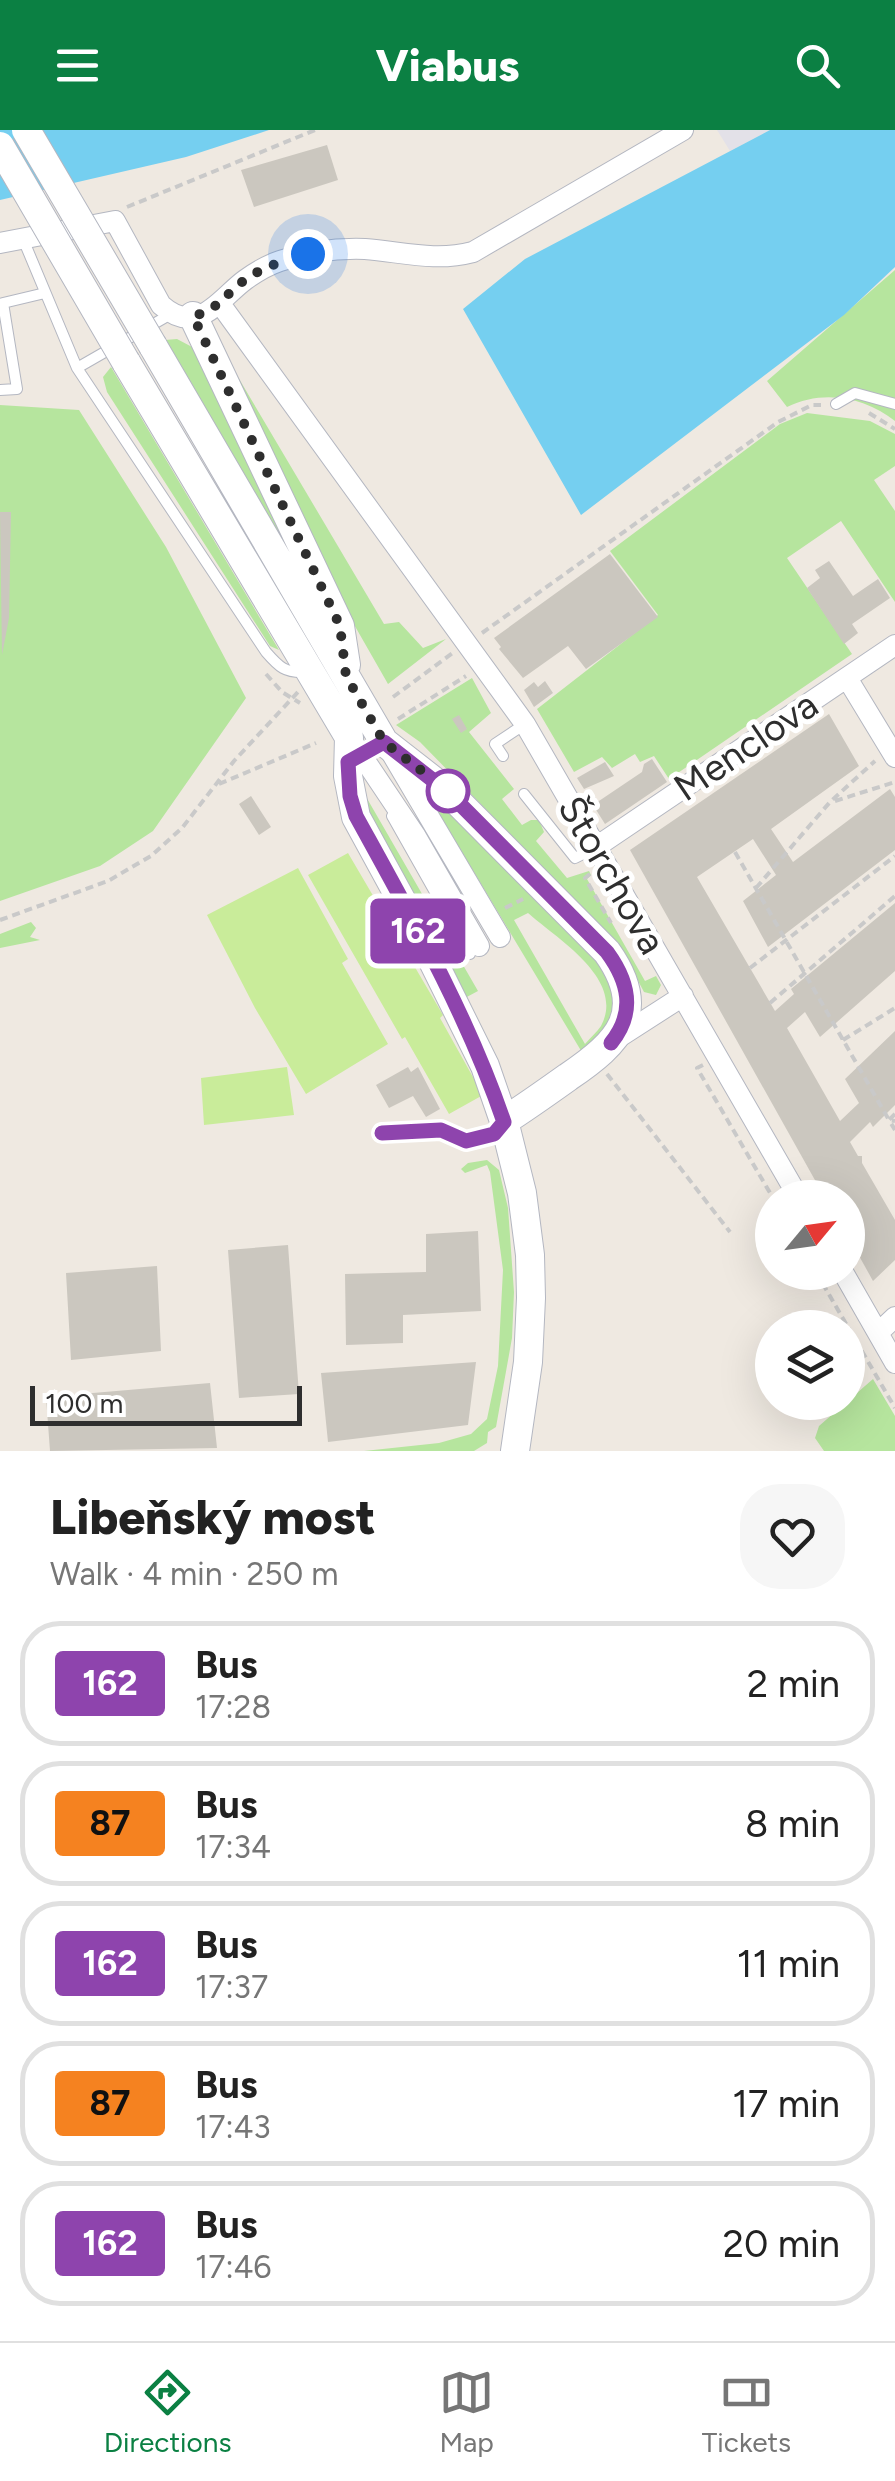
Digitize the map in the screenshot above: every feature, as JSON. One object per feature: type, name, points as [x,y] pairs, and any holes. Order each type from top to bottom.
[{"type":"main road","points":[[26,130],[346,676]]},
{"type":"main road","points":[[0,146],[273,612],[363,754],[448,792],[607,952],[621,971],[628,993],[627,1014],[603,1051]]},
{"type":"main road","points":[[182,315],[340,626],[363,754],[350,796],[356,816],[462,1016],[504,1122],[527,1223],[531,1284],[528,1362],[515,1451]]},
{"type":"main road","name":"Štorchova","points":[[504,1122],[603,1051]]},
{"type":"street","points":[[0,243],[114,221],[153,294],[182,315],[221,305],[244,280],[262,269],[308,254],[367,250],[438,259],[473,252],[683,130]]},
{"type":"street","name":"Štorchova","points":[[221,305],[525,724],[683,996],[603,1051]]},
{"type":"street","name":"Menclova","points":[[596,847],[895,646]]},
{"type":"street","points":[[847,678],[892,752]]},
{"type":"street","points":[[363,754],[500,937]]},
{"type":"street","points":[[363,754],[416,835],[475,950]]},
{"type":"street","points":[[683,996],[789,1180]]},
{"type":"street","points":[[853,1290],[895,1363]]},
{"type":"street","points":[[878,1333],[895,1317]]},
{"type":"lane","points":[[23,239],[77,368],[266,652],[286,671],[310,670]]},
{"type":"lane","points":[[0,390],[17,390],[2,303],[45,294]]},
{"type":"lane","points":[[77,368],[182,315]]},
{"type":"lane","points":[[836,404],[855,393],[895,404]]},
{"type":"lane","points":[[503,756],[495,744],[525,724]]},
{"type":"lane","points":[[524,794],[575,858],[596,847]]},
{"type":"lane","points":[[382,1133],[441,1130],[466,1141],[494,1134],[504,1122]]},
{"type":"path","points":[[114,221],[124,208],[315,130]]},
{"type":"path","points":[[393,696],[796,412]]},
{"type":"path","points":[[266,652],[260,666],[282,692],[308,706]]},
{"type":"path","points":[[402,716],[482,666]]},
{"type":"path","points":[[0,920],[130,870],[168,842],[292,698]]},
{"type":"path","points":[[215,786],[316,743]]},
{"type":"path","points":[[756,888],[830,802],[892,752]]},
{"type":"path","points":[[830,802],[895,782]]},
{"type":"path","points":[[735,852],[843,1040],[893,1118],[895,1130]]},
{"type":"path","points":[[750,968],[895,856]]},
{"type":"path","points":[[770,1002],[895,896]]},
{"type":"path","points":[[501,910],[518,900]]},
{"type":"path","points":[[843,1040],[895,1008]]},
{"type":"path","points":[[603,1051],[730,1232]]},
{"type":"path","points":[[826,1290],[895,1408]]},
{"type":"shaded area","points":[[717,130],[770,130],[730,151]]},
{"type":"green space","points":[[895,270],[895,421],[871,406],[843,398],[815,398],[787,407],[767,381]]},
{"type":"green space","points":[[177,339],[194,348],[309,591],[165,340]]},
{"type":"green space","points":[[111,367],[279,650],[270,646],[107,392],[103,377]]},
{"type":"green space","points":[[232,367],[384,624],[399,622],[423,648],[446,639],[388,684],[332,586]]},
{"type":"green space","points":[[0,405],[79,410],[166,547],[246,698],[153,831],[100,866],[0,901]]},
{"type":"green space","points":[[807,413],[870,421],[895,434],[895,466],[874,480],[895,511],[895,602],[841,521],[787,558],[852,654],[669,779],[654,756],[640,762],[635,754],[612,768],[602,757],[574,772],[537,709],[658,615],[610,551],[780,424]]},
{"type":"green space","points":[[472,678],[491,713],[469,732],[514,789],[502,799],[522,825],[539,820],[544,832],[536,841],[567,878],[589,871],[587,879],[645,981],[656,976],[661,985],[656,995],[644,992],[627,960],[552,877],[420,742],[396,725]]},
{"type":"green space","points":[[421,784],[601,965],[614,992],[614,1013],[603,1033],[583,1054]],"holes":[[[528,913],[585,962],[604,992],[606,1009],[601,1026],[585,1044],[514,920]]]},
{"type":"green space","points":[[365,795],[478,991],[463,999],[361,799]]},
{"type":"green space","points":[[348,853],[443,1015],[440,1018],[483,1095],[449,1114],[308,875]]},
{"type":"green space","points":[[298,868],[348,959],[342,963],[388,1044],[306,1094],[255,1008],[207,915]]},
{"type":"green space","points":[[31,922],[36,928],[30,937],[40,940],[0,948],[0,934]]},
{"type":"green space","points":[[287,1067],[294,1115],[204,1125],[201,1078]]},
{"type":"green space","points":[[487,1160],[499,1170],[508,1208],[514,1292],[512,1338],[496,1427],[488,1432],[487,1443],[474,1451],[364,1451],[439,1443],[471,1434],[487,1419],[498,1366],[503,1270],[490,1172],[487,1165],[465,1173],[461,1169],[468,1163]]},
{"type":"green space","points":[[873,1379],[895,1416],[895,1451],[824,1451],[815,1438],[826,1420],[865,1420],[865,1386]]},
{"type":"water","points":[[0,130],[269,130],[186,157],[0,200]]},
{"type":"water","points":[[770,130],[895,130],[895,267],[844,315],[581,515],[463,309],[525,259]]},
{"type":"building","points":[[327,145],[338,180],[254,207],[241,170]]},
{"type":"building","points":[[0,512],[11,512],[9,618],[2,655]]},
{"type":"building","points":[[610,554],[658,617],[586,669],[568,646],[523,678],[494,638]]},
{"type":"building","points":[[829,561],[853,596],[878,579],[890,598],[852,624],[858,633],[844,644],[807,588],[820,578],[815,570]]},
{"type":"building","points":[[545,681],[553,693],[534,707],[524,690],[534,682],[538,687]]},
{"type":"building","points":[[829,714],[859,766],[771,829],[793,862],[890,789],[895,797],[895,850],[768,947],[743,901],[776,875],[753,839],[697,877],[775,1011],[794,994],[791,989],[895,903],[895,971],[820,1037],[805,1012],[787,1028],[840,1121],[859,1103],[845,1079],[895,1031],[895,1105],[873,1127],[870,1122],[850,1142],[858,1156],[862,1156],[862,1163],[895,1220],[895,1260],[873,1281],[865,1267],[865,1180],[815,1180],[630,850]]},
{"type":"building","points":[[459,715],[467,729],[461,733],[452,719]]},
{"type":"building","points":[[652,759],[667,782],[605,824],[593,805],[642,772],[644,764]]},
{"type":"building","points":[[605,762],[614,776],[584,789],[577,778]]},
{"type":"building","points":[[251,796],[271,827],[259,835],[239,804]]},
{"type":"building","points":[[408,1067],[411,1072],[418,1067],[440,1109],[426,1117],[413,1096],[389,1108],[376,1085]]},
{"type":"building","points":[[478,1231],[481,1311],[403,1315],[403,1343],[346,1345],[345,1274],[426,1272],[426,1234]]},
{"type":"building","points":[[288,1245],[299,1394],[239,1398],[228,1250]]},
{"type":"building","points":[[157,1266],[161,1351],[71,1360],[66,1273]]},
{"type":"building","points":[[476,1362],[468,1425],[328,1442],[321,1373]]},
{"type":"building","points":[[210,1383],[217,1448],[50,1451],[46,1397]]},
{"type":"bus line","name":"162","points":[[382,1133],[441,1130],[466,1141],[494,1134],[504,1122],[462,1016],[356,816],[350,796],[348,762],[384,742],[448,792],[607,952],[621,971],[628,993],[627,1014],[611,1043]]},
{"type":"route","points":[[308,254],[262,269],[244,280],[221,305],[193,316],[340,626],[346,676],[384,742],[448,791]]}]
